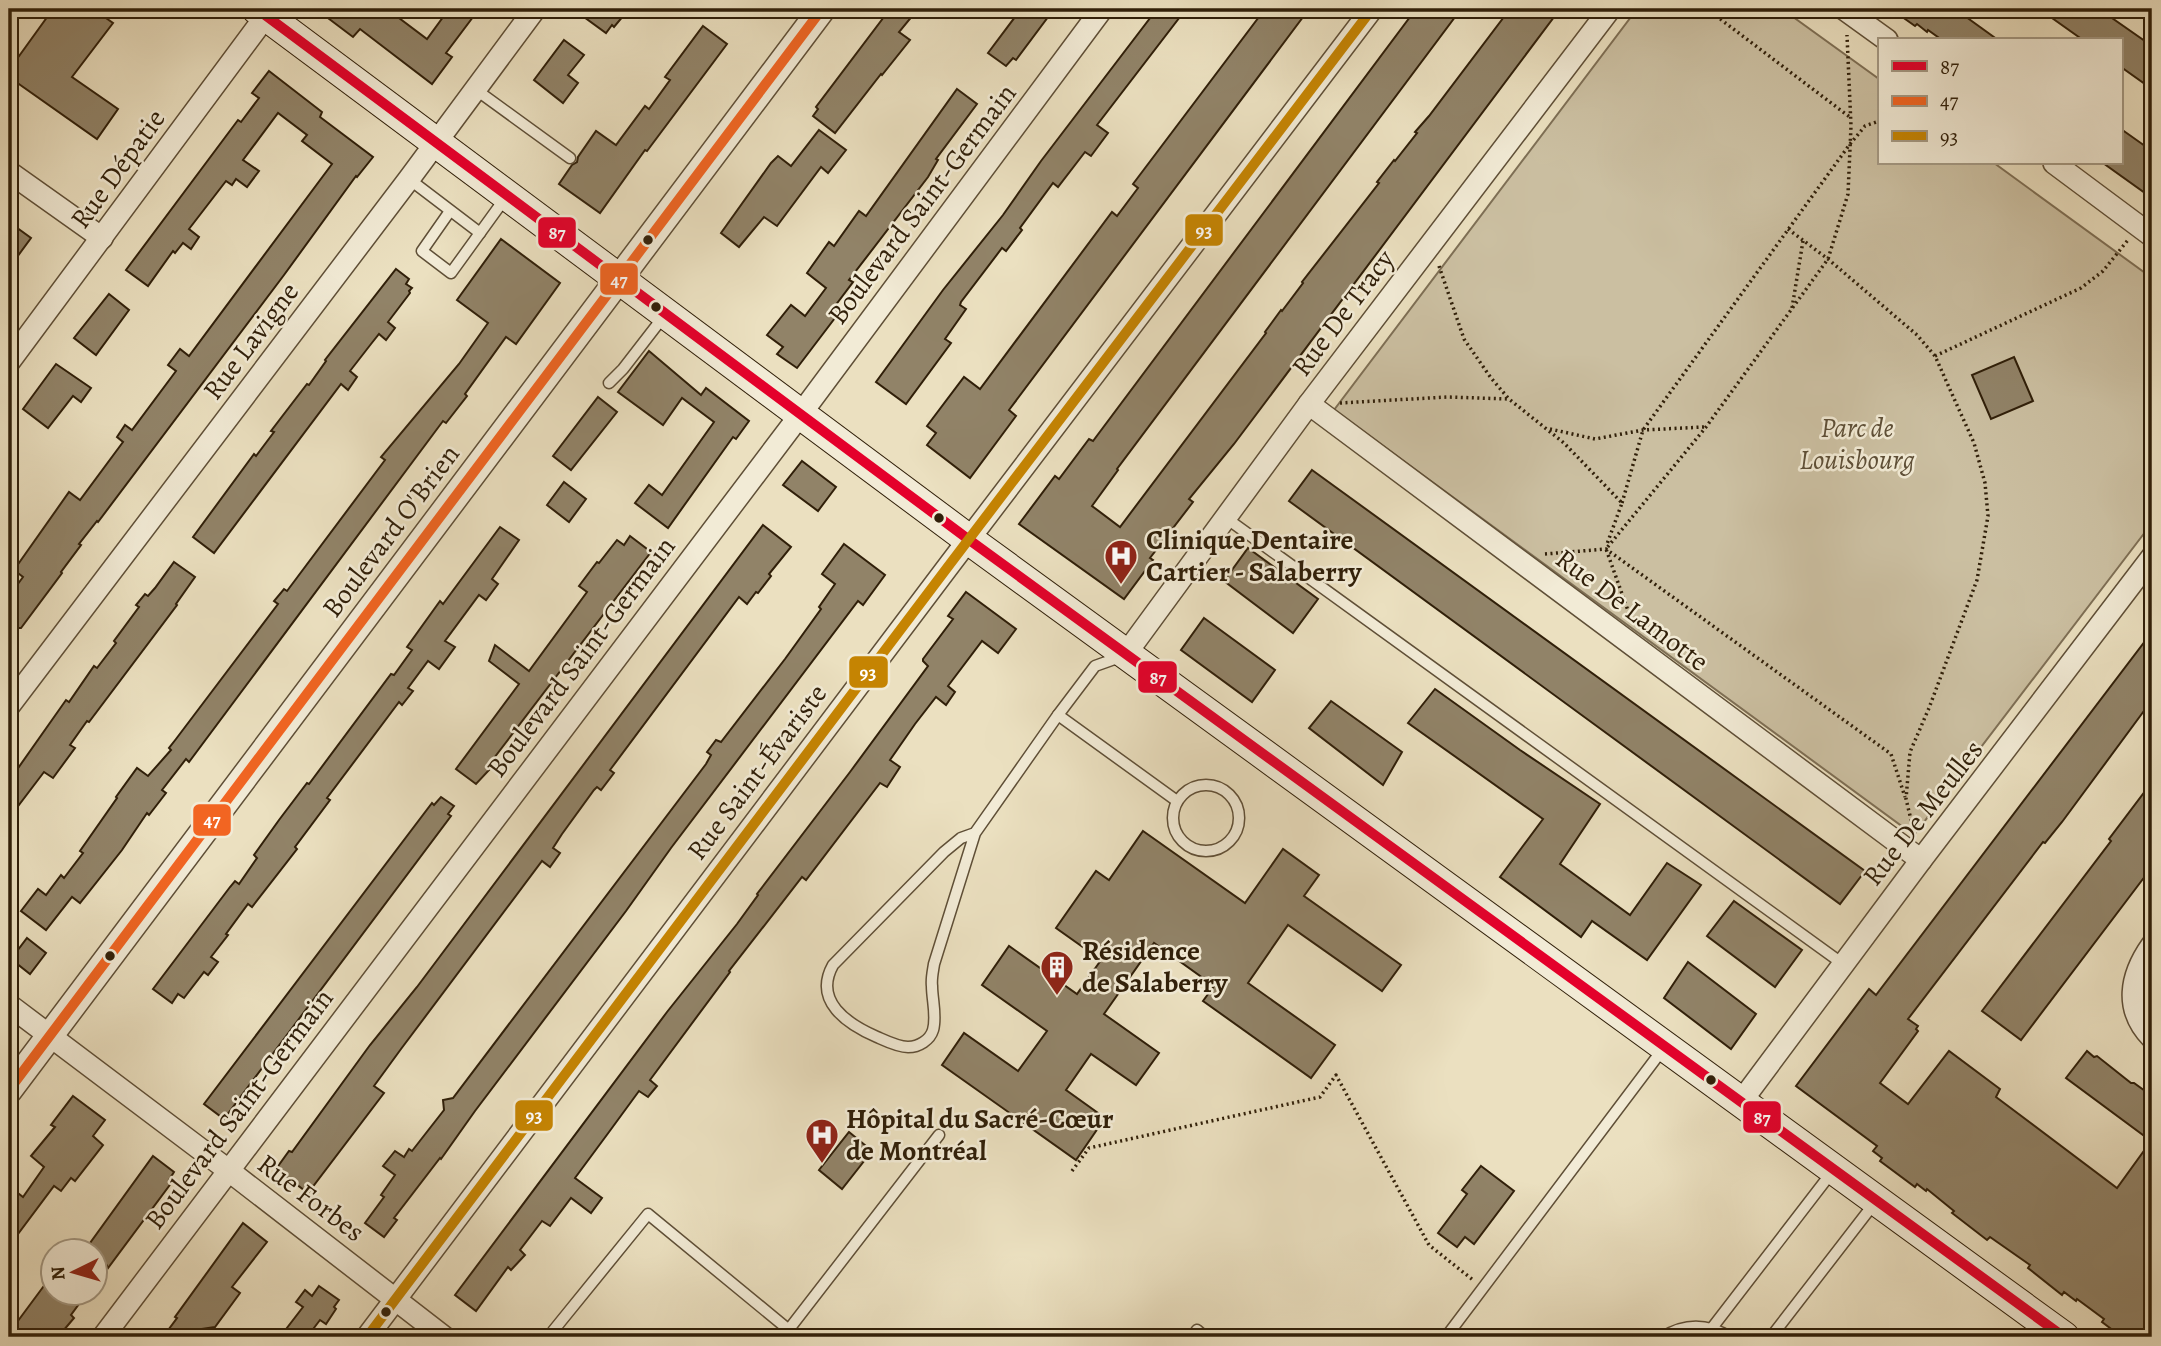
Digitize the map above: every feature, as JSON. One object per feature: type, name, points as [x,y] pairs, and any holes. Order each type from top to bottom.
[{"type":"main road","points":[[265,11],[800,415],[1125,655],[2064,1337]]},
{"type":"street","name":"Rue Lavigne","points":[[9,706],[536,9]]},
{"type":"street","name":"Boulevard O'Brien","points":[[9,1090],[822,9]]},
{"type":"street","name":"Boulevard Saint-Germain","points":[[103,1337],[800,415],[1102,9]]},
{"type":"street","name":"Rue Saint-Évariste","points":[[368,1337],[968,539],[1372,9]]},
{"type":"street","name":"Rue De Tracy","points":[[1125,655],[1309,404],[1610,9]]},
{"type":"street","points":[[1845,10],[1884,38]]},
{"type":"street","name":"Rue Dépatie","points":[[9,362],[265,11]]},
{"type":"street","points":[[2055,164],[2146,231]]},
{"type":"street","points":[[9,172],[102,238]]},
{"type":"street","name":"Rue De Lamotte","points":[[1309,404],[1921,860]]},
{"type":"street","name":"Rue De Meulles","points":[[1740,1103],[1921,860],[2152,558]]},
{"type":"street","points":[[2152,945],[2137,969],[2133,997],[2137,1018],[2152,1038]]},
{"type":"street","name":"Rue Forbes","points":[[9,1005],[444,1337]]},
{"type":"lane","points":[[475,89],[570,158]]},
{"type":"lane","points":[[410,179],[480,233]]},
{"type":"lane","points":[[450,211],[422,251],[451,272],[508,195]]},
{"type":"lane","points":[[609,383],[666,314]]},
{"type":"lane","points":[[1226,518],[1843,964]]},
{"type":"lane","points":[[975,833],[961,838],[944,852],[833,965],[826,978],[832,1006],[862,1030],[905,1047],[918,1046],[933,1031],[933,964],[975,833],[1095,666],[1125,655]]},
{"type":"lane","points":[[1058,715],[1177,801]]},
{"type":"lane","points":[[1204,784],[1215,785],[1224,790],[1233,797],[1240,817],[1233,838],[1216,850],[1204,852],[1183,843],[1176,834],[1173,823],[1173,811],[1177,801],[1184,792],[1204,784]]},
{"type":"lane","points":[[1446,1337],[1665,1047]]},
{"type":"lane","points":[[560,1337],[553,1331],[648,1214],[786,1334],[939,1135]]},
{"type":"lane","points":[[1713,1328],[1834,1170]]},
{"type":"lane","points":[[1771,1337],[1876,1201]]},
{"type":"lane","points":[[1663,1337],[1673,1331],[1693,1326],[1713,1328],[1730,1337]]},
{"type":"lane","points":[[1192,1337],[1197,1331],[1205,1337]]},
{"type":"path","points":[[1707,9],[1851,118]]},
{"type":"path","points":[[1606,550],[1706,427],[1828,259],[1848,194],[1851,118],[1845,10]]},
{"type":"path","points":[[1644,654],[1606,550],[1643,430],[1850,144],[1865,126],[1878,121]]},
{"type":"path","points":[[1788,229],[1828,259],[1917,335],[1935,356],[1975,443],[1985,483],[1988,516],[1977,580],[1910,752],[1906,799]]},
{"type":"path","points":[[1935,356],[2081,288],[2146,231]]},
{"type":"path","points":[[1792,310],[1803,241]]},
{"type":"path","points":[[1431,244],[1464,339],[1491,378],[1509,398],[1548,429],[1622,503]]},
{"type":"path","points":[[1309,404],[1447,397],[1509,398]]},
{"type":"path","points":[[1548,429],[1595,439],[1643,430],[1706,427]]},
{"type":"path","points":[[1513,556],[1606,550],[1891,754],[1906,799],[1921,860]]},
{"type":"path","points":[[1072,1171],[1089,1148],[1321,1097],[1336,1075],[1429,1245],[1483,1287]]},
{"type":"green space","name":"Parc de Louisbourg","points":[[1637,9],[1782,9],[1878,78],[1878,164],[1995,164],[2152,278],[2152,523],[1914,835],[1334,410]]},
{"type":"building","points":[[53,9],[93,9],[113,23],[72,77],[118,109],[97,139],[9,77],[9,70]]},
{"type":"building","points":[[316,9],[387,9],[427,39],[449,9],[479,9],[446,53],[452,57],[432,84],[360,29],[353,37]]},
{"type":"building","points":[[573,9],[629,9],[606,33]]},
{"type":"building","points":[[890,9],[918,9],[899,32],[910,40],[835,133],[813,116],[818,109],[816,107]]},
{"type":"building","points":[[1021,9],[1054,9],[1016,60],[1013,58],[1006,66],[988,53]]},
{"type":"building","points":[[1157,9],[1186,9],[1097,125],[1108,133],[1091,156],[1085,152],[1058,187],[1053,183],[1006,251],[1002,248],[961,302],[960,305],[966,309],[945,339],[951,343],[906,404],[876,382]]},
{"type":"building","points":[[1265,9],[1309,9],[1009,410],[1016,416],[970,478],[927,445],[936,433],[927,426],[964,377],[980,389],[1112,212],[1117,216],[1138,188],[1133,184]]},
{"type":"building","points":[[1416,9],[1461,9],[1092,506],[1120,527],[1379,183],[1377,182],[1510,9],[1560,9],[1234,444],[1189,499],[1193,502],[1150,558],[1153,560],[1124,599],[1019,524],[1055,476],[1059,479],[1089,439],[1093,441]]},
{"type":"building","points":[[1891,9],[1955,9],[1995,38],[1939,38],[1917,24],[1915,26]]},
{"type":"building","points":[[2058,9],[2099,9],[2152,46],[2152,89],[2122,68],[2122,38],[2080,38],[2052,18]]},
{"type":"building","points":[[703,26],[727,44],[600,213],[559,184],[577,162],[596,131],[616,145],[645,106],[649,109],[670,80],[665,77]]},
{"type":"building","points":[[564,40],[584,55],[568,75],[578,83],[563,103],[534,80]]},
{"type":"building","points":[[269,71],[322,112],[320,117],[373,157],[79,544],[81,545],[62,573],[21,628],[18,628],[9,621],[9,596],[23,577],[14,570],[69,492],[80,500],[123,442],[117,437],[125,425],[132,430],[176,371],[168,365],[180,349],[189,356],[332,164],[302,141],[307,135],[278,113],[243,160],[259,171],[247,187],[236,179],[232,185],[226,181],[189,229],[199,237],[191,249],[183,243],[175,253],[173,251],[148,286],[126,270],[238,120],[241,122],[259,98],[252,93]]},
{"type":"building","points":[[957,89],[977,104],[936,159],[938,160],[928,177],[849,280],[853,282],[835,306],[841,310],[797,368],[777,354],[783,347],[767,335],[791,305],[805,316],[826,288],[807,273],[829,242],[834,246],[859,211],[866,216]]},
{"type":"building","points":[[819,130],[846,150],[828,173],[821,167],[777,226],[764,217],[739,247],[721,233],[771,163],[778,156],[791,166]]},
{"type":"building","points":[[2122,130],[2152,154],[2152,198],[2104,164],[2122,164]]},
{"type":"building","points":[[9,222],[31,238],[9,268]]},
{"type":"building","points":[[501,239],[560,283],[516,344],[506,337],[465,394],[467,396],[446,423],[443,421],[189,762],[186,759],[162,790],[166,793],[149,815],[147,813],[80,903],[72,897],[46,930],[21,911],[38,889],[46,895],[61,875],[64,878],[137,768],[148,776],[171,750],[169,748],[278,604],[274,601],[284,589],[287,591],[385,460],[381,457],[459,364],[488,323],[457,300]]},
{"type":"building","points":[[396,269],[409,279],[406,284],[412,288],[388,322],[395,328],[386,340],[379,334],[350,371],[357,377],[348,390],[341,384],[214,553],[193,537]]},
{"type":"building","points":[[109,294],[129,310],[96,355],[74,338]]},
{"type":"building","points":[[649,351],[701,395],[706,388],[749,421],[736,439],[733,437],[668,528],[635,503],[649,485],[662,495],[714,422],[682,398],[663,425],[618,392]]},
{"type":"building","points":[[2014,357],[2033,401],[1991,419],[1972,375]]},
{"type":"building","points":[[56,364],[91,388],[81,402],[73,396],[48,428],[23,409]]},
{"type":"building","points":[[598,397],[617,412],[571,470],[553,456]]},
{"type":"building","points":[[802,461],[836,487],[818,511],[783,485]]},
{"type":"building","points":[[1312,470],[1865,871],[1840,904],[1289,501]]},
{"type":"building","points":[[564,482],[586,499],[569,522],[547,505]]},
{"type":"building","points":[[763,525],[791,547],[747,604],[739,597],[610,770],[614,773],[601,790],[597,787],[594,790],[553,848],[560,853],[550,867],[542,861],[401,1049],[374,1086],[384,1093],[308,1193],[276,1169],[289,1151],[292,1152],[370,1045],[417,987]]},
{"type":"building","points":[[500,527],[519,540],[492,579],[498,584],[486,600],[479,595],[445,641],[455,647],[439,669],[428,661],[408,688],[413,691],[402,705],[399,702],[327,798],[330,800],[295,847],[297,849],[252,907],[248,904],[226,934],[228,935],[211,957],[218,962],[208,975],[204,972],[184,998],[178,994],[172,1003],[153,989],[230,887],[235,881],[239,884],[257,858],[254,855],[279,820],[391,674],[394,675],[412,650],[407,647],[440,601],[443,604]]},
{"type":"building","points":[[630,536],[651,552],[491,762],[490,769],[476,784],[456,769],[519,684],[489,661],[495,645],[529,671],[587,592],[579,586],[617,540],[624,545]]},
{"type":"building","points":[[844,544],[885,575],[863,605],[858,601],[671,848],[441,1159],[394,1218],[397,1220],[384,1237],[365,1223],[384,1197],[381,1195],[395,1175],[383,1166],[395,1151],[404,1157],[409,1149],[412,1151],[444,1110],[443,1100],[453,1098],[706,764],[711,755],[707,752],[716,740],[721,742],[785,659],[821,609],[819,607],[835,584],[822,574]]},
{"type":"building","points":[[1248,548],[1318,599],[1293,633],[1224,581]]},
{"type":"building","points":[[174,562],[195,577],[177,605],[89,722],[87,721],[70,745],[75,748],[53,778],[44,772],[9,818],[9,781],[66,700],[69,702],[94,666],[97,668],[116,643],[114,641],[139,607],[136,605],[145,594],[148,596]]},
{"type":"building","points":[[966,592],[1016,629],[998,653],[982,641],[948,686],[955,692],[946,705],[936,697],[890,760],[900,767],[887,787],[880,783],[806,880],[802,877],[650,1080],[657,1086],[648,1097],[639,1091],[575,1178],[602,1198],[591,1213],[571,1198],[550,1226],[542,1221],[520,1250],[525,1255],[511,1270],[508,1267],[476,1311],[455,1295],[667,1012],[737,924],[928,666],[923,659],[953,619],[948,616]]},
{"type":"building","points":[[1204,618],[1275,670],[1252,702],[1181,650]]},
{"type":"building","points":[[2152,632],[2152,700],[2062,822],[2045,843],[2043,842],[1908,1019],[1918,1026],[1918,1031],[1880,1083],[1908,1104],[1949,1051],[2000,1089],[1996,1097],[2117,1188],[2151,1141],[2066,1078],[2087,1051],[2152,1096],[2152,1337],[2122,1337],[2102,1322],[2104,1319],[2077,1299],[2076,1301],[2064,1292],[2062,1295],[2028,1268],[2030,1265],[1990,1237],[1987,1240],[1927,1189],[1926,1191],[1917,1184],[1915,1187],[1880,1161],[1882,1158],[1873,1151],[1877,1146],[1796,1086],[1869,989],[1876,995]]},
{"type":"building","points":[[1435,689],[1600,804],[1560,864],[1630,915],[1667,863],[1701,885],[1647,960],[1592,921],[1581,937],[1500,877],[1543,819],[1408,723]]},
{"type":"building","points":[[1331,701],[1402,752],[1383,785],[1309,728]]},
{"type":"building","points":[[2152,782],[2152,867],[2021,1040],[1982,1011],[2111,841],[2109,839]]},
{"type":"building","points":[[441,797],[454,806],[448,814],[451,816],[224,1119],[204,1104],[432,803],[434,805]]},
{"type":"building","name":"Résidence de Salaberry","points":[[1143,831],[1245,903],[1283,849],[1319,875],[1304,896],[1401,965],[1382,991],[1288,925],[1248,983],[1335,1045],[1311,1078],[1203,1001],[1214,986],[1154,943],[1104,1014],[1159,1053],[1136,1085],[1091,1054],[1066,1090],[1105,1118],[1076,1160],[942,1065],[964,1033],[1018,1071],[1047,1031],[982,985],[1009,946],[1077,994],[1101,960],[1056,928],[1096,871],[1109,880]]},
{"type":"building","points":[[1734,901],[1802,950],[1775,987],[1707,936]]},
{"type":"building","points":[[27,938],[46,953],[30,974],[11,959]]},
{"type":"building","points":[[1688,962],[1756,1014],[1731,1049],[1664,998]]},
{"type":"building","points":[[73,1096],[105,1120],[93,1136],[103,1145],[75,1181],[71,1178],[61,1191],[54,1186],[9,1246],[9,1186],[23,1197],[44,1167],[31,1156],[55,1127],[51,1125]]},
{"type":"building","points":[[849,1132],[872,1151],[842,1189],[819,1170]]},
{"type":"building","points":[[153,1156],[174,1172],[169,1180],[172,1182],[108,1268],[108,1238],[94,1238]]},
{"type":"building","points":[[1481,1166],[1514,1191],[1474,1244],[1465,1237],[1457,1247],[1438,1233],[1467,1194],[1462,1190]]},
{"type":"building","points":[[243,1223],[267,1242],[232,1287],[240,1293],[215,1327],[202,1329],[195,1337],[163,1337],[177,1318],[175,1317]]},
{"type":"building","points":[[319,1286],[339,1300],[326,1324],[320,1320],[307,1337],[280,1337],[303,1307],[296,1302],[305,1290],[312,1296]]},
{"type":"building","points":[[38,1294],[38,1308],[76,1308],[71,1315],[74,1318],[58,1337],[9,1337],[9,1333]]},
{"type":"transit line","name":"87","points":[[257,9],[968,539],[2064,1337]]},
{"type":"transit line","name":"47","points":[[9,1090],[822,9]]},
{"type":"transit line","name":"93","points":[[367,1337],[1372,9]]},
{"type":"place","name":"Clinique Dentaire Cartier - Salaberry","points":[[1121,586]]},
{"type":"place","name":"Résidence de Salaberry","points":[[1057,997]]},
{"type":"place","name":"Hôpital du Sacré-Cœur de Montréal","points":[[822,1165]]}]
